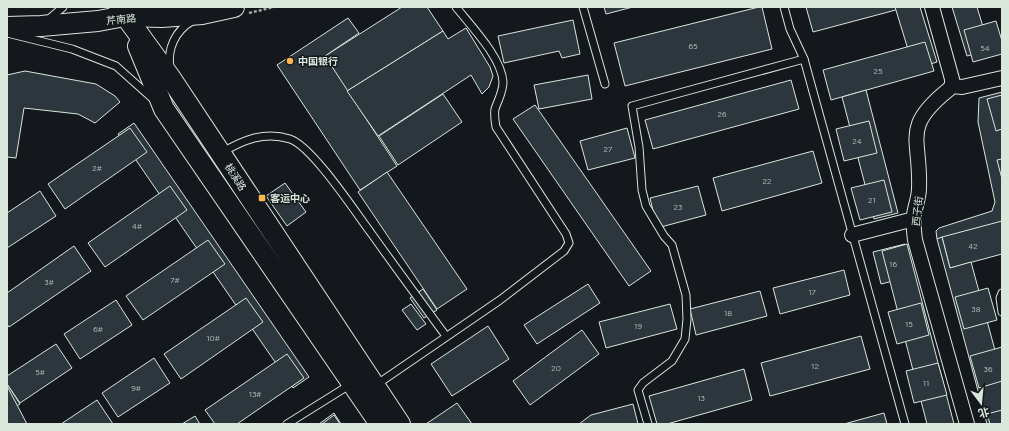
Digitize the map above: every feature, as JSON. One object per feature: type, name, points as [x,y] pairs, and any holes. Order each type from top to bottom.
[{"type":"street","points":[[122,10],[150,7]]},
{"type":"street","name":"芹南路","points":[[7,26],[41,26],[98,21],[122,10],[162,17],[202,14],[234,7]]},
{"type":"street","points":[[932,7],[952,79],[952,86],[962,87],[1002,78]]},
{"type":"street","name":"桃溪路","points":[[122,10],[172,80],[220,154],[363,385],[380,424]]},
{"type":"street","name":"桃溪路","points":[[122,10],[164,109],[363,385],[400,424]]},
{"type":"street","name":"西子街","points":[[952,86],[926,110],[919,123],[916,140],[919,190],[914,219],[915,240],[967,424]]},
{"type":"street","points":[[852,235],[914,219]]},
{"type":"lane","points":[[41,26],[63,7]]},
{"type":"lane","points":[[287,424],[296,422],[363,385],[446,336],[500,300],[564,251],[569,243],[566,234],[496,127],[495,109],[500,99],[503,82],[501,71],[493,56],[456,7]]},
{"type":"lane","points":[[583,7],[605,84]]},
{"type":"lane","points":[[784,7],[790,29],[804,59],[905,424]]},
{"type":"lane","points":[[172,80],[169,62],[170,48],[186,24],[202,14]]},
{"type":"lane","name":"桃溪路","points":[[7,33],[72,49],[116,66],[164,109]]},
{"type":"lane","points":[[648,424],[638,390],[643,383],[672,361],[685,339],[687,319],[686,295],[672,245],[664,236],[646,206],[642,190],[639,147],[632,106],[804,59]]},
{"type":"lane","points":[[220,154],[242,141],[270,135],[291,140],[303,148],[327,174],[446,336]]},
{"type":"lane","points":[[1002,293],[1000,298],[1002,312]]},
{"type":"building","points":[[402,7],[427,7],[443,31],[347,91],[325,56]]},
{"type":"building","points":[[604,7],[633,7],[606,14]]},
{"type":"building","points":[[762,7],[772,49],[625,86],[614,43]]},
{"type":"building","points":[[806,7],[907,7],[813,32]]},
{"type":"building","points":[[895,7],[920,7],[937,62],[914,69]]},
{"type":"building","points":[[952,7],[977,7],[990,50],[967,56]]},
{"type":"building","points":[[348,18],[359,33],[325,56],[397,166],[360,190],[277,65]]},
{"type":"building","points":[[573,20],[580,54],[562,58],[559,51],[504,63],[498,36]]},
{"type":"building","points":[[996,21],[1002,41],[1002,54],[973,62],[964,30]]},
{"type":"building","points":[[466,28],[490,67],[493,76],[489,87],[482,94],[471,75],[378,136],[347,91],[443,31],[448,39]]},
{"type":"building","points":[[925,42],[934,71],[831,100],[823,70]]},
{"type":"building","points":[[25,71],[96,84],[115,96],[120,102],[95,123],[78,114],[24,108],[16,158],[7,157],[7,75]]},
{"type":"building","points":[[588,75],[592,99],[539,109],[534,85]]},
{"type":"building","points":[[791,80],[799,109],[653,149],[645,120]]},
{"type":"building","points":[[866,90],[898,213],[874,219],[842,97]]},
{"type":"building","points":[[1002,92],[1002,222],[937,239],[936,231],[939,228],[992,211],[995,202],[978,122],[979,98]]},
{"type":"building","points":[[443,94],[462,122],[398,165],[379,136]]},
{"type":"building","points":[[1002,95],[1002,129],[996,131],[987,99]]},
{"type":"building","points":[[535,105],[651,271],[629,286],[513,119]]},
{"type":"building","points":[[869,121],[877,153],[844,161],[836,129]]},
{"type":"building","points":[[134,123],[309,377],[293,388],[118,134]]},
{"type":"building","points":[[130,128],[147,152],[65,209],[48,184]]},
{"type":"building","points":[[627,128],[635,158],[588,170],[580,141]]},
{"type":"building","points":[[813,151],[822,183],[722,211],[713,178]]},
{"type":"building","points":[[1002,159],[1002,179],[997,160]]},
{"type":"building","points":[[387,172],[467,289],[437,309],[358,192]]},
{"type":"building","points":[[884,180],[892,212],[860,220],[851,188]]},
{"type":"building","points":[[285,183],[306,212],[287,226],[266,196]]},
{"type":"building","points":[[170,186],[187,210],[105,267],[88,243]]},
{"type":"building","points":[[698,186],[706,215],[657,228],[650,198]]},
{"type":"building","points":[[40,191],[56,216],[7,248],[7,213]]},
{"type":"building","points":[[1002,221],[1002,254],[950,268],[942,237]]},
{"type":"building","points":[[942,237],[950,268],[971,262],[1002,376],[1002,424],[987,424],[937,239]]},
{"type":"building","points":[[208,240],[225,264],[143,320],[126,296]]},
{"type":"building","points":[[905,244],[914,276],[881,284],[873,252]]},
{"type":"building","points":[[907,244],[954,424],[927,424],[882,251]]},
{"type":"building","points":[[74,246],[91,271],[9,327],[7,324],[7,293]]},
{"type":"building","points":[[844,270],[850,295],[780,314],[773,288]]},
{"type":"building","points":[[588,284],[600,303],[537,344],[524,325]]},
{"type":"building","points":[[988,288],[997,320],[964,329],[955,297]]},
{"type":"building","points":[[423,289],[437,310],[424,318],[410,298]]},
{"type":"building","points":[[760,291],[767,316],[696,335],[690,309]]},
{"type":"building","points":[[246,298],[263,322],[181,379],[164,354]]},
{"type":"building","points":[[116,300],[132,325],[80,359],[64,334]]},
{"type":"building","points":[[921,303],[929,335],[897,344],[888,312]]},
{"type":"building","points":[[411,304],[426,324],[417,330],[402,310]]},
{"type":"building","points":[[670,304],[677,329],[606,348],[599,322]]},
{"type":"building","points":[[488,326],[509,359],[452,396],[431,364]]},
{"type":"building","points":[[582,330],[599,354],[530,405],[513,381]]},
{"type":"building","points":[[861,336],[870,369],[770,396],[761,363]]},
{"type":"building","points":[[56,344],[72,368],[20,403],[7,384],[7,376]]},
{"type":"building","points":[[1002,347],[1002,381],[979,388],[970,356]]},
{"type":"building","points":[[287,354],[304,378],[237,424],[215,424],[205,410]]},
{"type":"building","points":[[154,358],[170,383],[118,417],[102,393]]},
{"type":"building","points":[[938,363],[947,395],[914,403],[906,371]]},
{"type":"building","points":[[744,369],[752,400],[667,424],[657,424],[649,396]]},
{"type":"building","points":[[7,384],[20,404],[7,412]]},
{"type":"building","points":[[7,386],[27,424],[7,424]]},
{"type":"building","points":[[97,400],[113,424],[61,424]]},
{"type":"building","points":[[457,403],[472,424],[426,424]]},
{"type":"building","points":[[633,404],[638,424],[579,424],[591,415]]},
{"type":"building","points":[[1002,410],[1002,424],[990,424],[987,414]]},
{"type":"building","points":[[334,413],[341,424],[319,424]]},
{"type":"building","points":[[884,413],[887,424],[844,424]]},
{"type":"building","points":[[334,415],[340,424],[322,424]]},
{"type":"building","points":[[195,416],[200,424],[182,424]]},
{"type":"place","name":"中国银行","points":[[290,61]]},
{"type":"place","name":"客运中心","points":[[262,198]]}]
